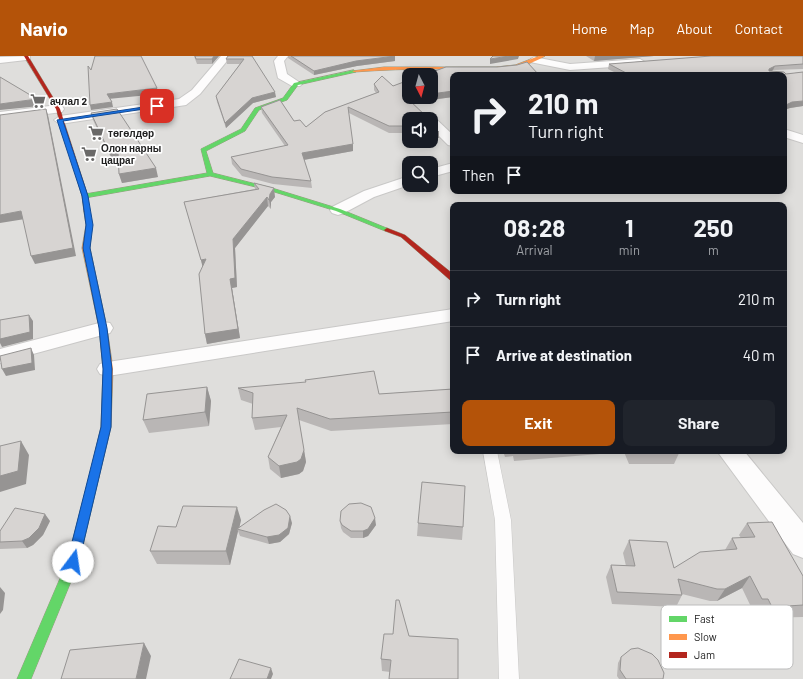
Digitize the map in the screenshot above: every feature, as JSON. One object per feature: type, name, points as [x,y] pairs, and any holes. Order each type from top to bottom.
[{"type":"street","points":[[0,60],[26,56],[59,114],[85,196],[89,225],[86,248],[103,328],[108,369],[106,427],[73,562],[24,679]]},
{"type":"street","points":[[0,116],[59,114],[182,102],[196,92],[226,56]]},
{"type":"street","points":[[283,56],[279,61],[282,76],[296,84]]},
{"type":"street","points":[[210,174],[203,150],[242,130],[257,109],[285,99],[296,84],[357,70],[384,68],[496,68],[516,66],[539,58],[570,67],[647,62]]},
{"type":"street","points":[[438,128],[450,139]]},
{"type":"street","points":[[787,135],[803,139]]},
{"type":"street","points":[[438,171],[450,168]]},
{"type":"street","points":[[85,196],[210,174],[270,189],[338,210],[403,236],[450,275]]},
{"type":"street","points":[[338,210],[369,194],[402,182]]},
{"type":"street","points":[[108,369],[450,315]]},
{"type":"street","points":[[0,356],[103,328]]},
{"type":"street","points":[[732,454],[803,546]]},
{"type":"lane","points":[[491,454],[503,520],[510,679]]},
{"type":"shaded area","points":[[0,56],[803,56],[803,679],[0,679]]},
{"type":"building","points":[[95,56],[141,56],[157,88],[107,94],[112,102],[90,105],[88,66],[91,70]]},
{"type":"building","points":[[195,56],[214,56],[212,59],[196,59]]},
{"type":"building","points":[[228,56],[252,56],[275,92],[252,98],[225,123],[216,96],[244,59],[226,59]]},
{"type":"building","points":[[291,56],[395,56],[356,61],[314,71]]},
{"type":"building","points":[[493,56],[509,56],[490,59]]},
{"type":"building","points":[[711,56],[803,56],[803,64],[775,66],[769,69],[769,71],[784,72],[624,72],[609,64]]},
{"type":"building","points":[[527,62],[536,72],[450,72],[450,91],[438,93],[438,70],[446,67],[497,67],[517,65]]},
{"type":"building","points":[[803,72],[803,101],[792,102],[787,104],[787,74]]},
{"type":"building","points":[[382,76],[393,86],[402,83],[402,104],[413,104],[422,112],[402,112],[402,126],[389,126],[348,107],[353,144],[302,153],[311,181],[272,177],[241,169],[231,157],[288,145],[261,107],[280,100],[294,121],[300,120],[306,127],[325,112],[379,92],[374,84]]},
{"type":"building","points":[[0,77],[37,99],[0,104]]},
{"type":"building","points":[[46,109],[73,248],[31,256],[21,211],[0,215],[0,115]]},
{"type":"building","points":[[117,109],[156,168],[119,174],[118,152],[110,154],[91,113]]},
{"type":"building","points":[[254,183],[274,188],[270,194],[269,200],[267,197],[233,239],[235,278],[230,279],[238,329],[205,334],[199,274],[206,259],[201,260],[184,202],[259,189]]},
{"type":"building","points":[[29,315],[30,332],[0,339],[0,320]]},
{"type":"building","points":[[31,348],[32,363],[2,369],[0,356]]},
{"type":"building","points":[[374,371],[379,394],[450,389],[450,412],[330,419],[297,408],[304,450],[301,459],[297,462],[279,466],[268,457],[287,415],[252,418],[253,393],[238,388],[306,382],[305,380]]},
{"type":"building","points":[[207,387],[205,412],[143,420],[147,394]]},
{"type":"building","points":[[21,441],[18,471],[0,476],[0,446]]},
{"type":"building","points":[[422,482],[465,486],[463,527],[418,523]]},
{"type":"building","points":[[361,503],[371,507],[375,518],[368,529],[363,531],[351,531],[342,525],[340,521],[341,511],[349,504]]},
{"type":"building","points":[[276,504],[286,510],[290,516],[288,528],[279,535],[267,537],[237,529],[264,510]]},
{"type":"building","points":[[183,506],[237,507],[226,551],[150,551],[158,526],[176,527]]},
{"type":"building","points":[[15,508],[45,514],[39,528],[29,538],[22,541],[0,542],[0,531]]},
{"type":"building","points":[[772,522],[803,576],[803,605],[771,605],[768,599],[762,599],[750,576],[725,589],[717,589],[678,579],[682,595],[617,592],[611,565],[635,566],[629,540],[667,542],[674,568],[700,552],[737,549],[732,538],[755,537],[747,523]]},
{"type":"building","points":[[396,600],[399,600],[409,636],[458,639],[458,679],[389,679],[391,660],[381,659],[384,634],[393,634]]},
{"type":"building","points":[[144,643],[136,679],[61,679],[70,650]]},
{"type":"building","points":[[638,648],[652,654],[658,660],[664,673],[663,679],[626,679],[620,670],[621,657],[631,649]]},
{"type":"building","points":[[239,659],[271,668],[267,679],[230,679]]},
{"type":"traffic: fast","points":[[210,174],[203,150],[243,130],[257,109],[285,99],[296,84],[354,71]]},
{"type":"traffic: fast","points":[[85,196],[210,174],[270,189],[338,210],[387,230]]},
{"type":"traffic: fast","points":[[24,679],[73,562],[94,477]]},
{"type":"traffic: slow","points":[[354,71],[384,68],[496,68],[516,66],[543,56]]},
{"type":"traffic: slow","points":[[87,212],[89,225],[86,248],[103,328],[108,369],[106,427],[94,477]]},
{"type":"traffic: jam","points":[[26,56],[58,109],[85,196],[87,212]]},
{"type":"traffic: jam","points":[[387,230],[403,236],[450,275]]},
{"type":"place","name":"ачлал 2","points":[[38,101]]},
{"type":"place","name":"төгөлдөр","points":[[96,133]]},
{"type":"place","name":"Олон нарны цацраг","points":[[89,154]]},
{"type":"route","points":[[73,562],[106,427],[108,369],[103,328],[86,248],[89,225],[85,196],[60,120],[157,106]]}]
